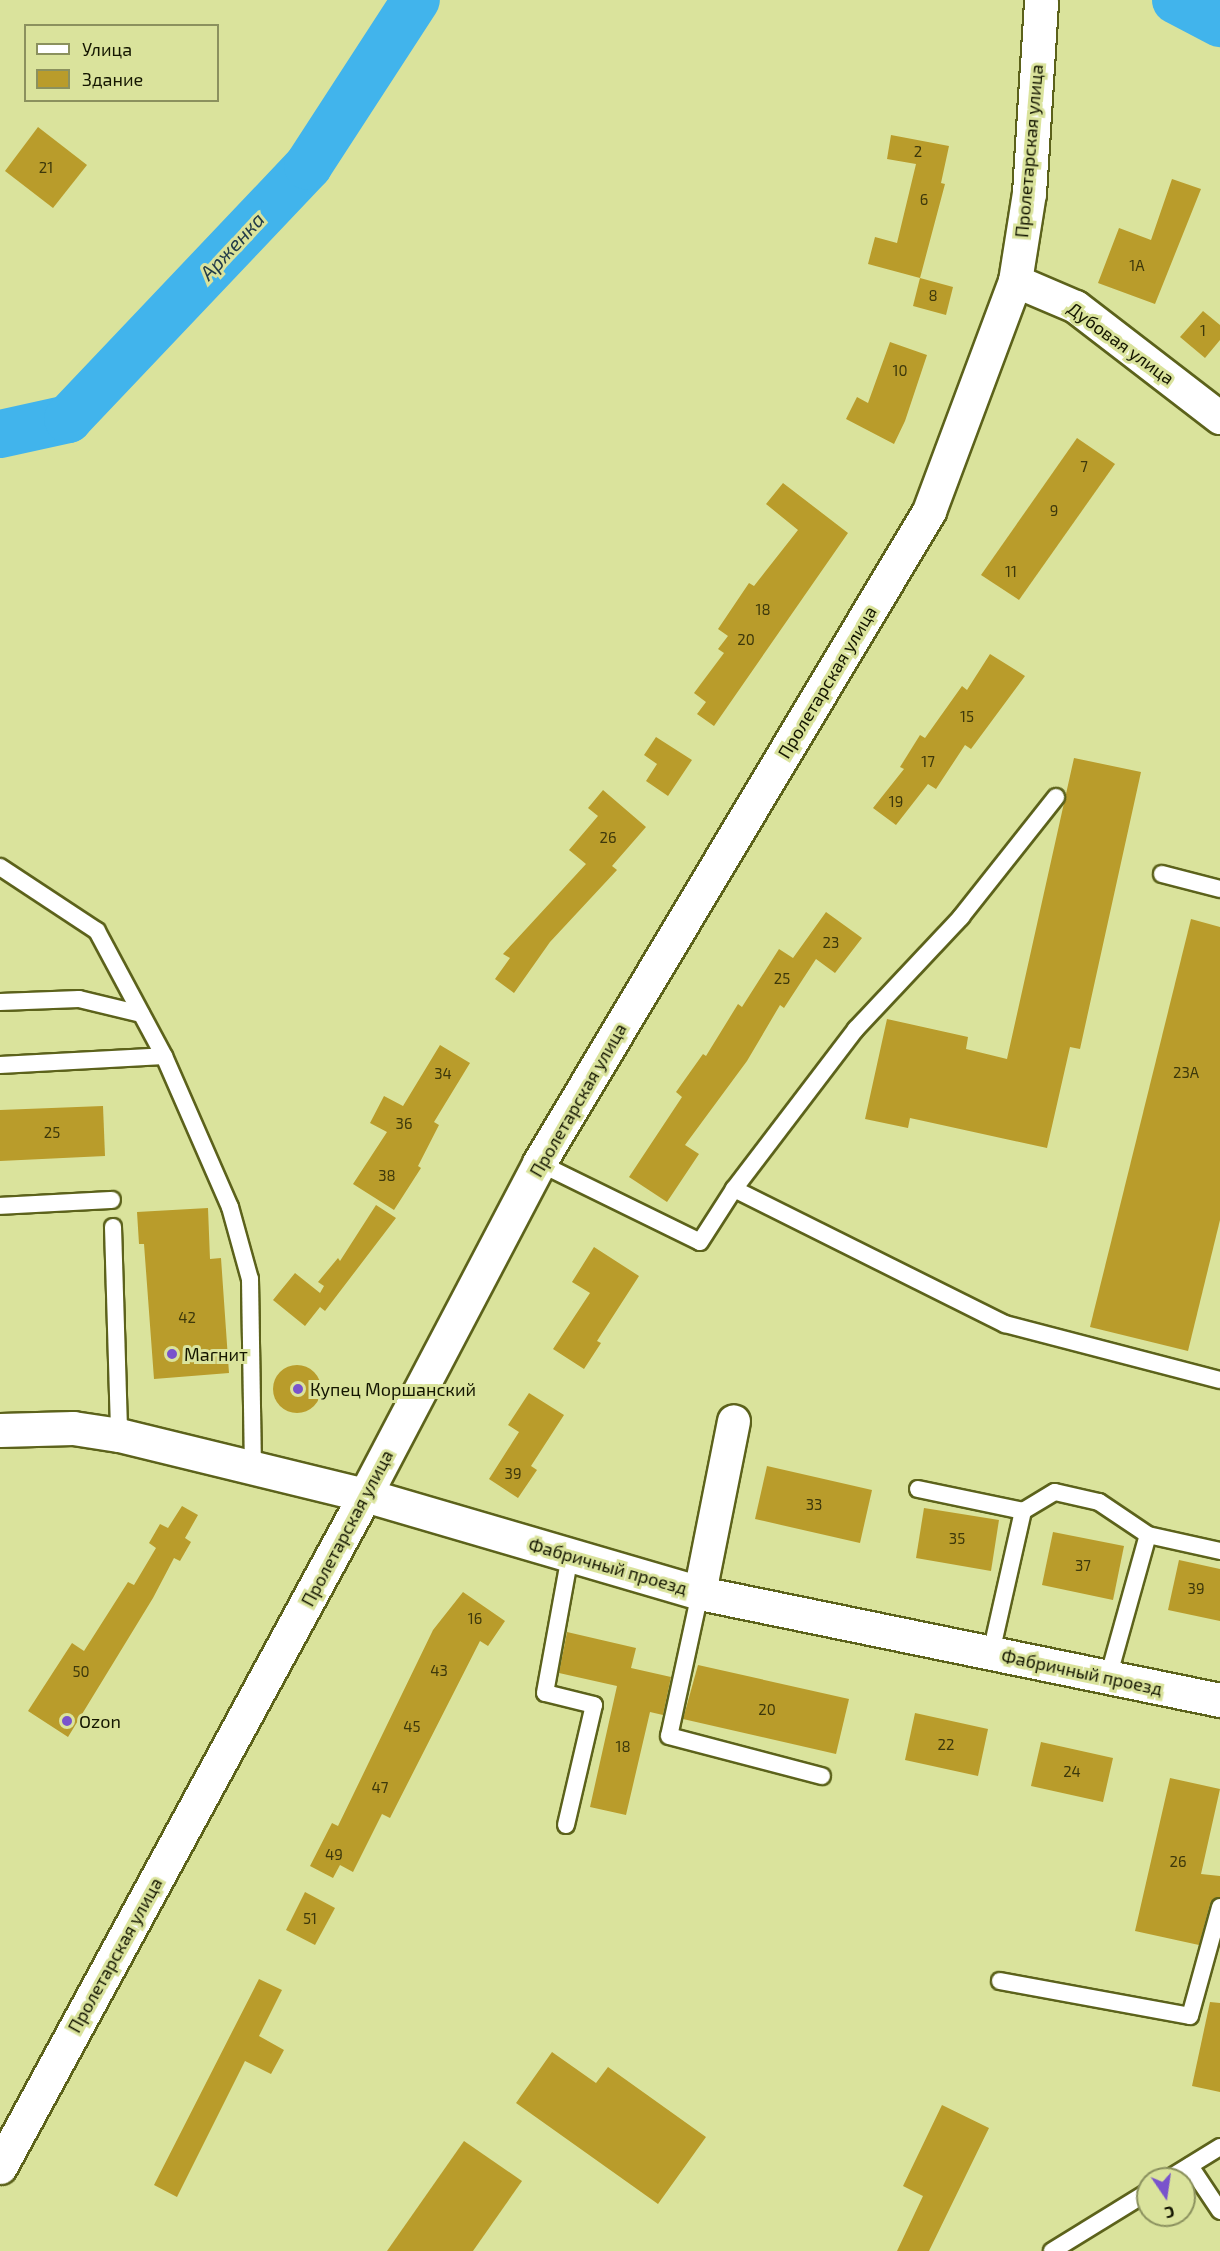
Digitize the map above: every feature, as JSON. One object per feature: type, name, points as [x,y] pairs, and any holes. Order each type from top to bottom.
[{"type":"main road","name":"Пролетарская улица","points":[[0,2167],[365,1495],[540,1163],[929,511],[1015,281],[1029,193],[1041,0]]},
{"type":"main road","name":"Фабричный проезд","points":[[0,1430],[73,1428],[119,1435],[365,1495],[700,1593],[1220,1700]]},
{"type":"street","name":"Дубовая улица","points":[[1015,281],[1076,307],[1220,418]]},
{"type":"street","points":[[700,1593],[734,1421]]},
{"type":"lane","points":[[540,1163],[700,1242],[734,1190],[856,1029],[961,917],[1056,797]]},
{"type":"lane","points":[[0,867],[97,931],[164,1056],[230,1207],[250,1279],[253,1469]]},
{"type":"lane","points":[[1161,874],[1220,890]]},
{"type":"lane","points":[[0,1002],[79,999],[141,1014]]},
{"type":"lane","points":[[0,1065],[164,1056]]},
{"type":"lane","points":[[734,1190],[1005,1324],[1220,1380]]},
{"type":"lane","points":[[0,1206],[112,1200]]},
{"type":"lane","points":[[113,1227],[119,1435]]},
{"type":"lane","points":[[918,1489],[1023,1511],[1055,1492],[1099,1502],[1148,1535],[1220,1551]]},
{"type":"lane","points":[[991,1653],[1023,1511]]},
{"type":"lane","points":[[1108,1678],[1148,1535]]},
{"type":"lane","points":[[566,1825],[594,1704],[545,1693],[570,1555]]},
{"type":"lane","points":[[700,1593],[669,1736],[822,1776]]},
{"type":"lane","points":[[1000,1981],[1190,2016],[1220,1907]]},
{"type":"lane","points":[[1220,2147],[1190,2166],[1220,2211]]},
{"type":"lane","points":[[1052,2251],[1136,2199]]},
{"type":"building","points":[[38,127],[87,165],[53,208],[5,171]]},
{"type":"building","points":[[891,135],[949,146],[941,183],[945,184],[920,278],[868,264],[875,237],[897,243],[916,164],[887,159]]},
{"type":"building","points":[[1172,179],[1201,189],[1155,304],[1098,283],[1119,228],[1151,240]]},
{"type":"building","points":[[920,278],[953,287],[946,315],[913,306]]},
{"type":"building","points":[[1203,311],[1220,325],[1220,340],[1205,358],[1180,337]]},
{"type":"building","points":[[890,342],[927,355],[905,421],[894,444],[846,419],[857,397],[868,403]]},
{"type":"building","points":[[1077,438],[1115,464],[1019,600],[981,575]]},
{"type":"building","points":[[783,483],[848,533],[714,726],[697,714],[706,702],[694,693],[724,653],[718,649],[728,636],[718,629],[749,583],[754,586],[798,530],[766,504]]},
{"type":"building","points":[[990,654],[1025,676],[971,749],[965,745],[936,789],[928,784],[896,825],[873,808],[904,769],[900,767],[920,735],[925,738],[962,686],[967,690]]},
{"type":"building","points":[[656,737],[692,760],[668,796],[646,781],[657,764],[644,755]]},
{"type":"building","points":[[1074,758],[1141,772],[1080,1049],[1070,1047],[1047,1148],[910,1118],[908,1128],[865,1119],[887,1019],[968,1037],[966,1049],[1007,1059]]},
{"type":"building","points":[[603,790],[646,827],[612,866],[617,870],[550,942],[514,993],[495,979],[510,958],[503,954],[586,864],[569,850],[598,816],[588,808]]},
{"type":"building","points":[[826,912],[862,938],[835,973],[816,959],[784,1008],[780,1005],[747,1061],[685,1145],[699,1154],[667,1202],[629,1177],[682,1097],[676,1092],[703,1054],[706,1056],[738,1004],[742,1007],[779,949],[793,958]]},
{"type":"building","points":[[1191,919],[1220,927],[1220,1220],[1188,1351],[1090,1327]]},
{"type":"building","points":[[440,1045],[470,1063],[434,1122],[439,1125],[418,1166],[421,1168],[394,1210],[353,1184],[387,1132],[370,1123],[384,1096],[403,1106]]},
{"type":"building","points":[[103,1106],[105,1156],[0,1161],[0,1110]]},
{"type":"building","points":[[376,1205],[396,1218],[325,1311],[320,1307],[305,1326],[273,1300],[295,1273],[320,1293],[324,1286],[318,1282],[338,1258],[340,1261]]},
{"type":"building","points":[[208,1208],[210,1259],[221,1258],[229,1373],[154,1379],[144,1244],[139,1244],[137,1212]]},
{"type":"building","points":[[594,1247],[639,1276],[597,1341],[601,1343],[584,1369],[553,1349],[590,1293],[572,1282]]},
{"type":"building","points":[[292,1365],[302,1365],[317,1375],[321,1389],[320,1398],[311,1409],[302,1413],[292,1413],[277,1403],[273,1394],[273,1384],[283,1369]]},
{"type":"building","points":[[529,1393],[564,1415],[531,1466],[537,1470],[518,1498],[489,1479],[519,1432],[508,1425]]},
{"type":"building","points":[[767,1466],[872,1490],[860,1543],[755,1519]]},
{"type":"building","points":[[182,1506],[198,1515],[185,1538],[191,1542],[180,1561],[174,1558],[153,1598],[68,1737],[28,1711],[72,1643],[84,1651],[128,1582],[134,1585],[156,1548],[149,1543],[160,1524],[168,1528]]},
{"type":"building","points":[[924,1508],[999,1520],[991,1571],[916,1558]]},
{"type":"building","points":[[1053,1532],[1124,1546],[1113,1600],[1042,1585]]},
{"type":"building","points":[[1179,1560],[1220,1569],[1220,1621],[1168,1610]]},
{"type":"building","points":[[463,1592],[505,1621],[488,1646],[480,1641],[390,1818],[382,1814],[353,1872],[340,1865],[333,1878],[310,1866],[332,1823],[338,1826],[433,1630]]},
{"type":"building","points":[[567,1632],[636,1648],[631,1668],[671,1677],[663,1715],[650,1712],[626,1815],[590,1807],[617,1686],[559,1673]]},
{"type":"building","points":[[698,1665],[849,1699],[836,1754],[683,1719]]},
{"type":"building","points":[[915,1713],[988,1729],[978,1776],[905,1760]]},
{"type":"building","points":[[1041,1742],[1113,1758],[1103,1802],[1031,1786]]},
{"type":"building","points":[[1170,1778],[1220,1789],[1201,1874],[1220,1876],[1220,1897],[1210,1904],[1199,1945],[1135,1931]]},
{"type":"building","points":[[305,1892],[335,1908],[315,1945],[286,1930]]},
{"type":"building","points":[[259,1979],[282,1990],[259,2036],[284,2050],[271,2074],[245,2061],[177,2197],[154,2185]]},
{"type":"building","points":[[1210,2002],[1220,2003],[1220,2092],[1192,2086]]},
{"type":"building","points":[[552,2052],[596,2083],[608,2067],[706,2137],[658,2204],[516,2103]]},
{"type":"building","points":[[942,2105],[989,2128],[929,2251],[897,2251],[923,2196],[903,2186]]},
{"type":"building","points":[[464,2141],[522,2181],[473,2251],[387,2251]]},
{"type":"waterway","name":"Арженка","points":[[0,434],[68,419],[308,166],[416,0]]},
{"type":"waterway","name":"Арженка","points":[[1176,0],[1220,23]]},
{"type":"place","name":"Магнит","points":[[172,1354]]},
{"type":"place","name":"Купец Моршанский","points":[[298,1389]]},
{"type":"place","name":"Ozon","points":[[67,1721]]}]
